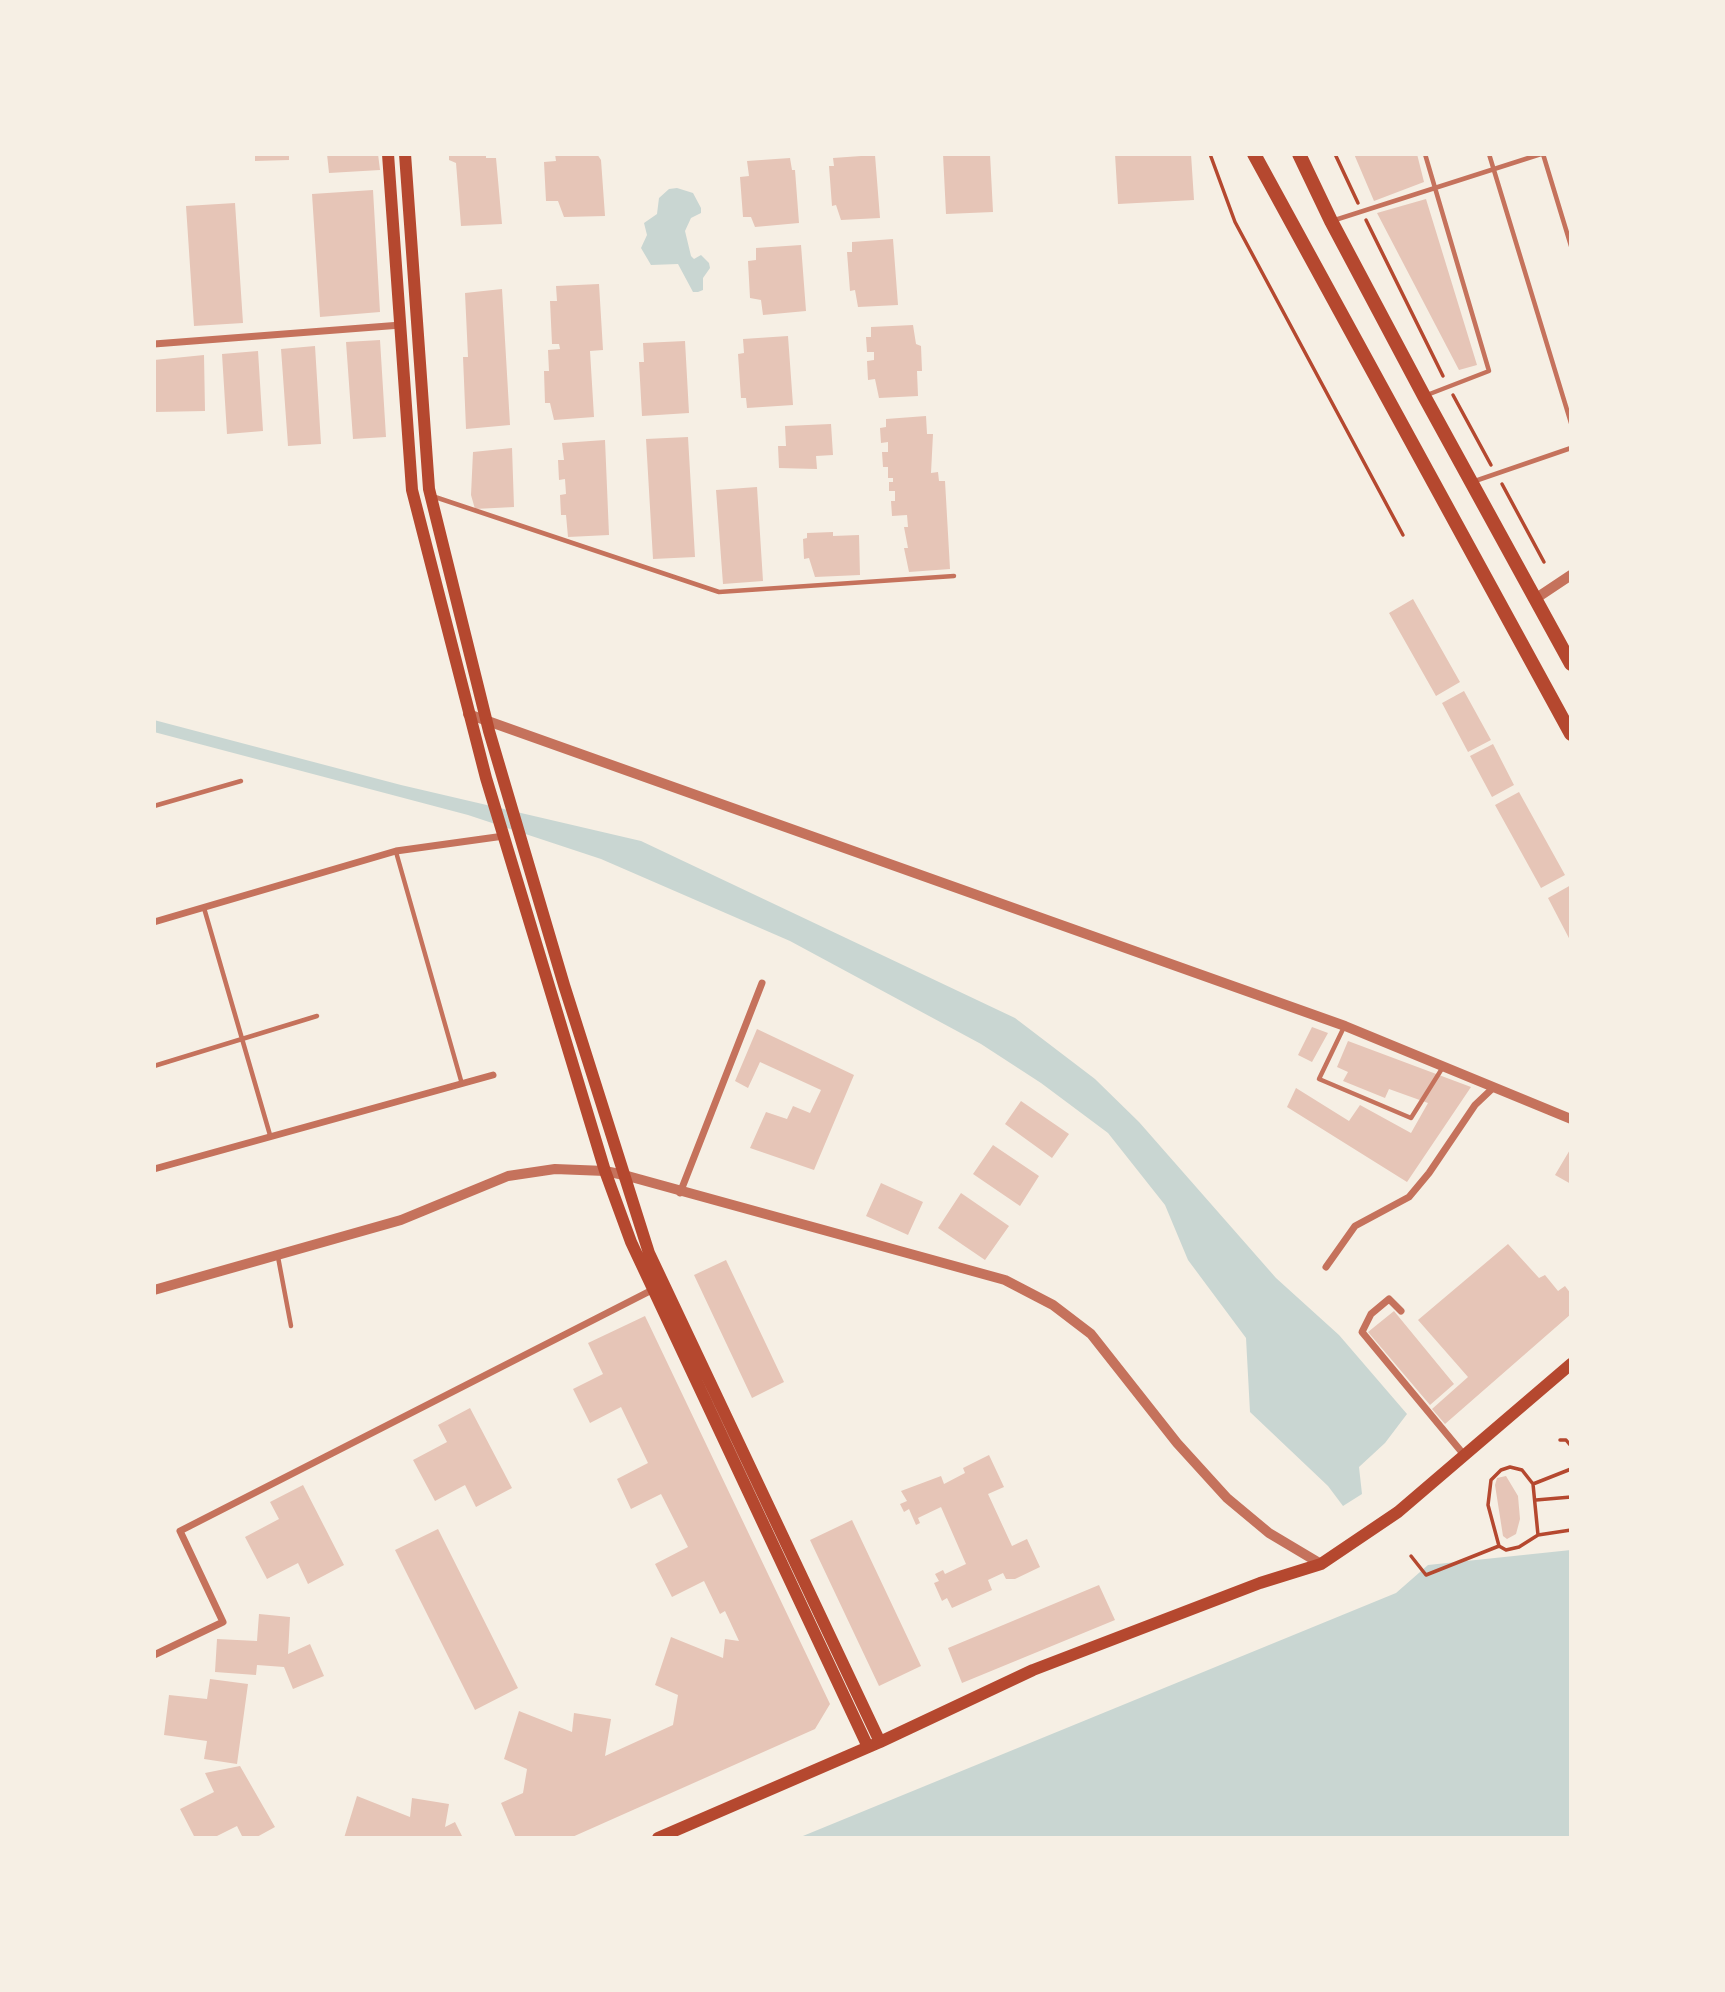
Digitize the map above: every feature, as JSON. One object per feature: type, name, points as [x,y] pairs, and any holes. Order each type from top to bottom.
[{"type":"main road","points":[[387,154],[412,490],[468,714],[605,1171],[868,1747]]},
{"type":"main road","points":[[405,154],[430,496],[486,720],[658,1287],[880,1742]]},
{"type":"main road","points":[[1254,154],[1571,734]]},
{"type":"main road","points":[[1299,154],[1423,396],[1571,664]]},
{"type":"main road","points":[[658,1838],[880,1742],[1033,1670],[1261,1583],[1321,1564],[1398,1512],[1571,1364]]},
{"type":"street","points":[[154,344],[401,325]]},
{"type":"street","points":[[1535,599],[1571,575]]},
{"type":"street","points":[[468,714],[1345,1026],[1571,1119]]},
{"type":"street","points":[[154,922],[396,851],[505,836]]},
{"type":"street","points":[[680,1193],[762,983]]},
{"type":"street","points":[[154,1169],[493,1075]]},
{"type":"street","points":[[1326,1267],[1355,1226],[1409,1197],[1430,1174],[1475,1105],[1494,1087]]},
{"type":"street","points":[[154,1290],[401,1220],[508,1176],[555,1169],[605,1171],[624,1175],[680,1193],[1004,1280],[1054,1305],[1091,1334],[1178,1443],[1227,1498],[1269,1533],[1321,1564]]},
{"type":"street","points":[[154,1655],[223,1622],[180,1531],[658,1287]]},
{"type":"street","points":[[1401,1311],[1389,1299],[1371,1314],[1362,1332],[1465,1456]]},
{"type":"lane","points":[[1423,396],[1489,372],[1425,154]]},
{"type":"lane","points":[[1489,154],[1571,423]]},
{"type":"lane","points":[[1331,221],[1542,154],[1571,246]]},
{"type":"lane","points":[[1471,482],[1571,448]]},
{"type":"lane","points":[[412,490],[719,592],[954,576]]},
{"type":"lane","points":[[154,806],[241,781]]},
{"type":"lane","points":[[396,851],[462,1084]]},
{"type":"lane","points":[[204,907],[270,1135]]},
{"type":"lane","points":[[154,1066],[317,1016]]},
{"type":"lane","points":[[1345,1026],[1318,1079],[1410,1118],[1443,1066]]},
{"type":"lane","points":[[277,1256],[291,1326]]},
{"type":"path","points":[[1210,154],[1235,222],[1403,535]]},
{"type":"path","points":[[1335,154],[1405,304],[1545,562]]},
{"type":"path","points":[[1560,1440],[1566,1440],[1571,1446]]},
{"type":"path","points":[[1538,1535],[1533,1484],[1522,1470],[1510,1467],[1500,1470],[1491,1480],[1488,1505],[1499,1546],[1506,1550],[1519,1547],[1538,1535],[1571,1530]]},
{"type":"path","points":[[1533,1484],[1571,1469]]},
{"type":"path","points":[[1536,1500],[1571,1497]]},
{"type":"path","points":[[1411,1556],[1426,1575],[1499,1546]]},
{"type":"shaded area","points":[[677,188],[693,193],[701,208],[701,213],[691,218],[685,231],[691,256],[694,259],[701,255],[709,263],[710,268],[703,278],[703,290],[698,292],[693,292],[678,264],[651,265],[641,248],[647,235],[644,223],[657,214],[659,198],[669,189]]},
{"type":"shaded area","points":[[154,720],[401,785],[641,841],[1015,1018],[1095,1079],[1139,1122],[1276,1278],[1339,1335],[1407,1414],[1385,1443],[1359,1467],[1362,1494],[1343,1506],[1328,1486],[1250,1412],[1246,1338],[1188,1260],[1165,1205],[1108,1133],[1041,1083],[981,1044],[790,941],[601,859],[468,815],[154,732]]},
{"type":"shaded area","points":[[1571,1550],[1571,1838],[798,1838],[1396,1593],[1428,1565]]},
{"type":"building","points":[[255,154],[289,154],[289,160],[255,161]]},
{"type":"building","points":[[327,154],[378,154],[380,170],[329,173]]},
{"type":"building","points":[[449,154],[486,154],[486,158],[496,158],[502,224],[461,226],[456,163],[449,160]]},
{"type":"building","points":[[555,154],[597,154],[601,160],[605,216],[564,217],[558,201],[546,201],[544,162],[556,161]]},
{"type":"building","points":[[943,154],[990,154],[993,212],[946,214]]},
{"type":"building","points":[[1115,154],[1191,154],[1194,200],[1118,204]]},
{"type":"building","points":[[1354,154],[1417,154],[1424,182],[1374,201]]},
{"type":"building","points":[[875,155],[880,218],[841,220],[836,205],[832,206],[829,166],[834,166],[833,158]]},
{"type":"building","points":[[790,158],[792,170],[795,170],[799,223],[755,227],[751,217],[743,217],[740,177],[749,176],[747,161]]},
{"type":"building","points":[[373,190],[380,312],[320,317],[312,194]]},
{"type":"building","points":[[1426,199],[1477,365],[1459,370],[1377,213]]},
{"type":"building","points":[[235,203],[243,323],[194,326],[186,206]]},
{"type":"building","points":[[893,239],[898,305],[858,307],[855,290],[850,291],[847,252],[852,252],[852,242]]},
{"type":"building","points":[[801,245],[806,311],[763,315],[761,300],[750,298],[748,261],[756,260],[756,248]]},
{"type":"building","points":[[599,284],[603,350],[590,351],[594,417],[554,420],[550,403],[545,403],[544,371],[549,371],[548,350],[560,349],[559,344],[552,344],[550,301],[557,301],[556,286]]},
{"type":"building","points":[[502,289],[510,425],[466,429],[463,357],[468,357],[465,293]]},
{"type":"building","points":[[913,325],[916,344],[921,346],[922,371],[917,371],[918,396],[879,398],[875,379],[868,380],[867,361],[874,360],[874,352],[867,352],[866,337],[871,337],[871,327]]},
{"type":"building","points":[[788,336],[793,405],[747,408],[746,398],[741,398],[738,354],[744,353],[743,339]]},
{"type":"building","points":[[380,340],[386,437],[353,439],[346,342]]},
{"type":"building","points":[[685,341],[689,413],[642,416],[639,362],[644,362],[643,343]]},
{"type":"building","points":[[315,346],[321,444],[288,446],[281,349]]},
{"type":"building","points":[[258,351],[263,431],[227,434],[222,354]]},
{"type":"building","points":[[204,355],[205,411],[154,412],[154,360]]},
{"type":"building","points":[[926,416],[927,434],[933,434],[931,473],[938,472],[939,481],[945,481],[950,569],[909,572],[904,548],[908,548],[904,527],[908,527],[907,515],[892,516],[891,501],[895,501],[895,491],[889,491],[889,482],[893,482],[893,478],[888,478],[888,467],[883,467],[882,452],[888,452],[888,442],[881,443],[880,428],[886,427],[886,419]]},
{"type":"building","points":[[831,424],[833,455],[816,456],[817,469],[779,468],[778,446],[786,446],[785,426]]},
{"type":"building","points":[[688,437],[695,557],[653,559],[646,439]]},
{"type":"building","points":[[605,440],[609,535],[568,537],[566,515],[561,515],[560,495],[566,494],[565,479],[559,480],[558,460],[564,460],[562,443]]},
{"type":"building","points":[[512,448],[514,507],[475,509],[471,495],[473,452]]},
{"type":"building","points":[[757,487],[763,581],[723,584],[716,490]]},
{"type":"building","points":[[833,532],[833,536],[859,535],[860,575],[815,577],[809,558],[804,559],[803,539],[807,538],[807,533]]},
{"type":"building","points":[[1413,599],[1460,682],[1436,696],[1389,613]]},
{"type":"building","points":[[1464,691],[1491,740],[1468,752],[1442,703]]},
{"type":"building","points":[[1493,744],[1514,785],[1492,797],[1470,756]]},
{"type":"building","points":[[1519,792],[1565,875],[1541,888],[1495,805]]},
{"type":"building","points":[[1571,885],[1571,942],[1548,898]]},
{"type":"building","points":[[1312,1027],[1328,1033],[1312,1062],[1298,1055]]},
{"type":"building","points":[[757,1029],[854,1075],[814,1170],[750,1148],[766,1112],[787,1119],[793,1106],[810,1113],[821,1090],[760,1062],[748,1088],[735,1081]]},
{"type":"building","points":[[1348,1041],[1471,1087],[1407,1182],[1287,1107],[1296,1088],[1349,1121],[1360,1105],[1411,1133],[1428,1103],[1389,1089],[1385,1098],[1343,1081],[1348,1072],[1337,1067]]},
{"type":"building","points":[[1021,1101],[1069,1134],[1052,1158],[1005,1124]]},
{"type":"building","points":[[993,1145],[1039,1176],[1020,1206],[973,1174]]},
{"type":"building","points":[[1571,1148],[1571,1184],[1555,1175]]},
{"type":"building","points":[[881,1183],[923,1202],[908,1235],[866,1216]]},
{"type":"building","points":[[961,1193],[1009,1226],[985,1260],[938,1228]]},
{"type":"building","points":[[1508,1244],[1539,1278],[1545,1275],[1558,1291],[1565,1286],[1571,1294],[1571,1314],[1445,1424],[1432,1409],[1468,1377],[1418,1320]]},
{"type":"building","points":[[726,1260],[784,1382],[752,1398],[694,1275]]},
{"type":"building","points":[[1394,1311],[1454,1384],[1430,1405],[1368,1332]]},
{"type":"building","points":[[645,1316],[830,1704],[815,1729],[570,1838],[516,1838],[501,1803],[523,1793],[527,1769],[504,1759],[519,1711],[572,1732],[574,1713],[611,1719],[605,1756],[673,1725],[678,1695],[655,1685],[671,1637],[723,1658],[725,1639],[739,1641],[725,1611],[720,1614],[704,1581],[672,1597],[655,1564],[688,1547],[661,1494],[631,1509],[617,1479],[648,1463],[621,1407],[590,1423],[573,1389],[603,1374],[588,1343]]},
{"type":"building","points":[[470,1408],[512,1488],[476,1507],[465,1485],[435,1501],[413,1460],[447,1442],[438,1425]]},
{"type":"building","points":[[989,1455],[1004,1487],[988,1494],[1012,1546],[1027,1539],[1040,1567],[1015,1579],[1006,1579],[1003,1573],[988,1580],[992,1590],[952,1608],[947,1598],[942,1601],[934,1583],[939,1581],[935,1574],[943,1570],[945,1574],[966,1564],[941,1507],[918,1518],[920,1523],[916,1525],[909,1509],[904,1512],[900,1504],[907,1501],[901,1491],[941,1476],[944,1484],[965,1473],[963,1468]]},
{"type":"building","points":[[1506,1476],[1518,1496],[1520,1519],[1516,1534],[1507,1539],[1503,1536],[1495,1485],[1497,1478]]},
{"type":"building","points":[[303,1485],[344,1565],[308,1584],[298,1563],[267,1579],[245,1537],[279,1519],[270,1502]]},
{"type":"building","points":[[852,1520],[921,1666],[879,1686],[810,1540]]},
{"type":"building","points":[[438,1529],[518,1688],[475,1710],[395,1550]]},
{"type":"building","points":[[1099,1585],[1115,1620],[962,1683],[948,1648]]},
{"type":"building","points":[[259,1614],[290,1617],[288,1654],[310,1644],[324,1676],[293,1689],[284,1667],[257,1665],[256,1675],[215,1672],[217,1639],[257,1641]]},
{"type":"building","points":[[210,1679],[248,1684],[237,1764],[204,1759],[207,1741],[164,1735],[169,1695],[207,1699]]},
{"type":"building","points":[[240,1766],[275,1827],[255,1838],[243,1838],[237,1826],[213,1838],[195,1838],[180,1809],[214,1792],[205,1773]]},
{"type":"building","points":[[357,1796],[410,1817],[412,1798],[449,1804],[445,1827],[455,1822],[463,1838],[344,1838]]}]
